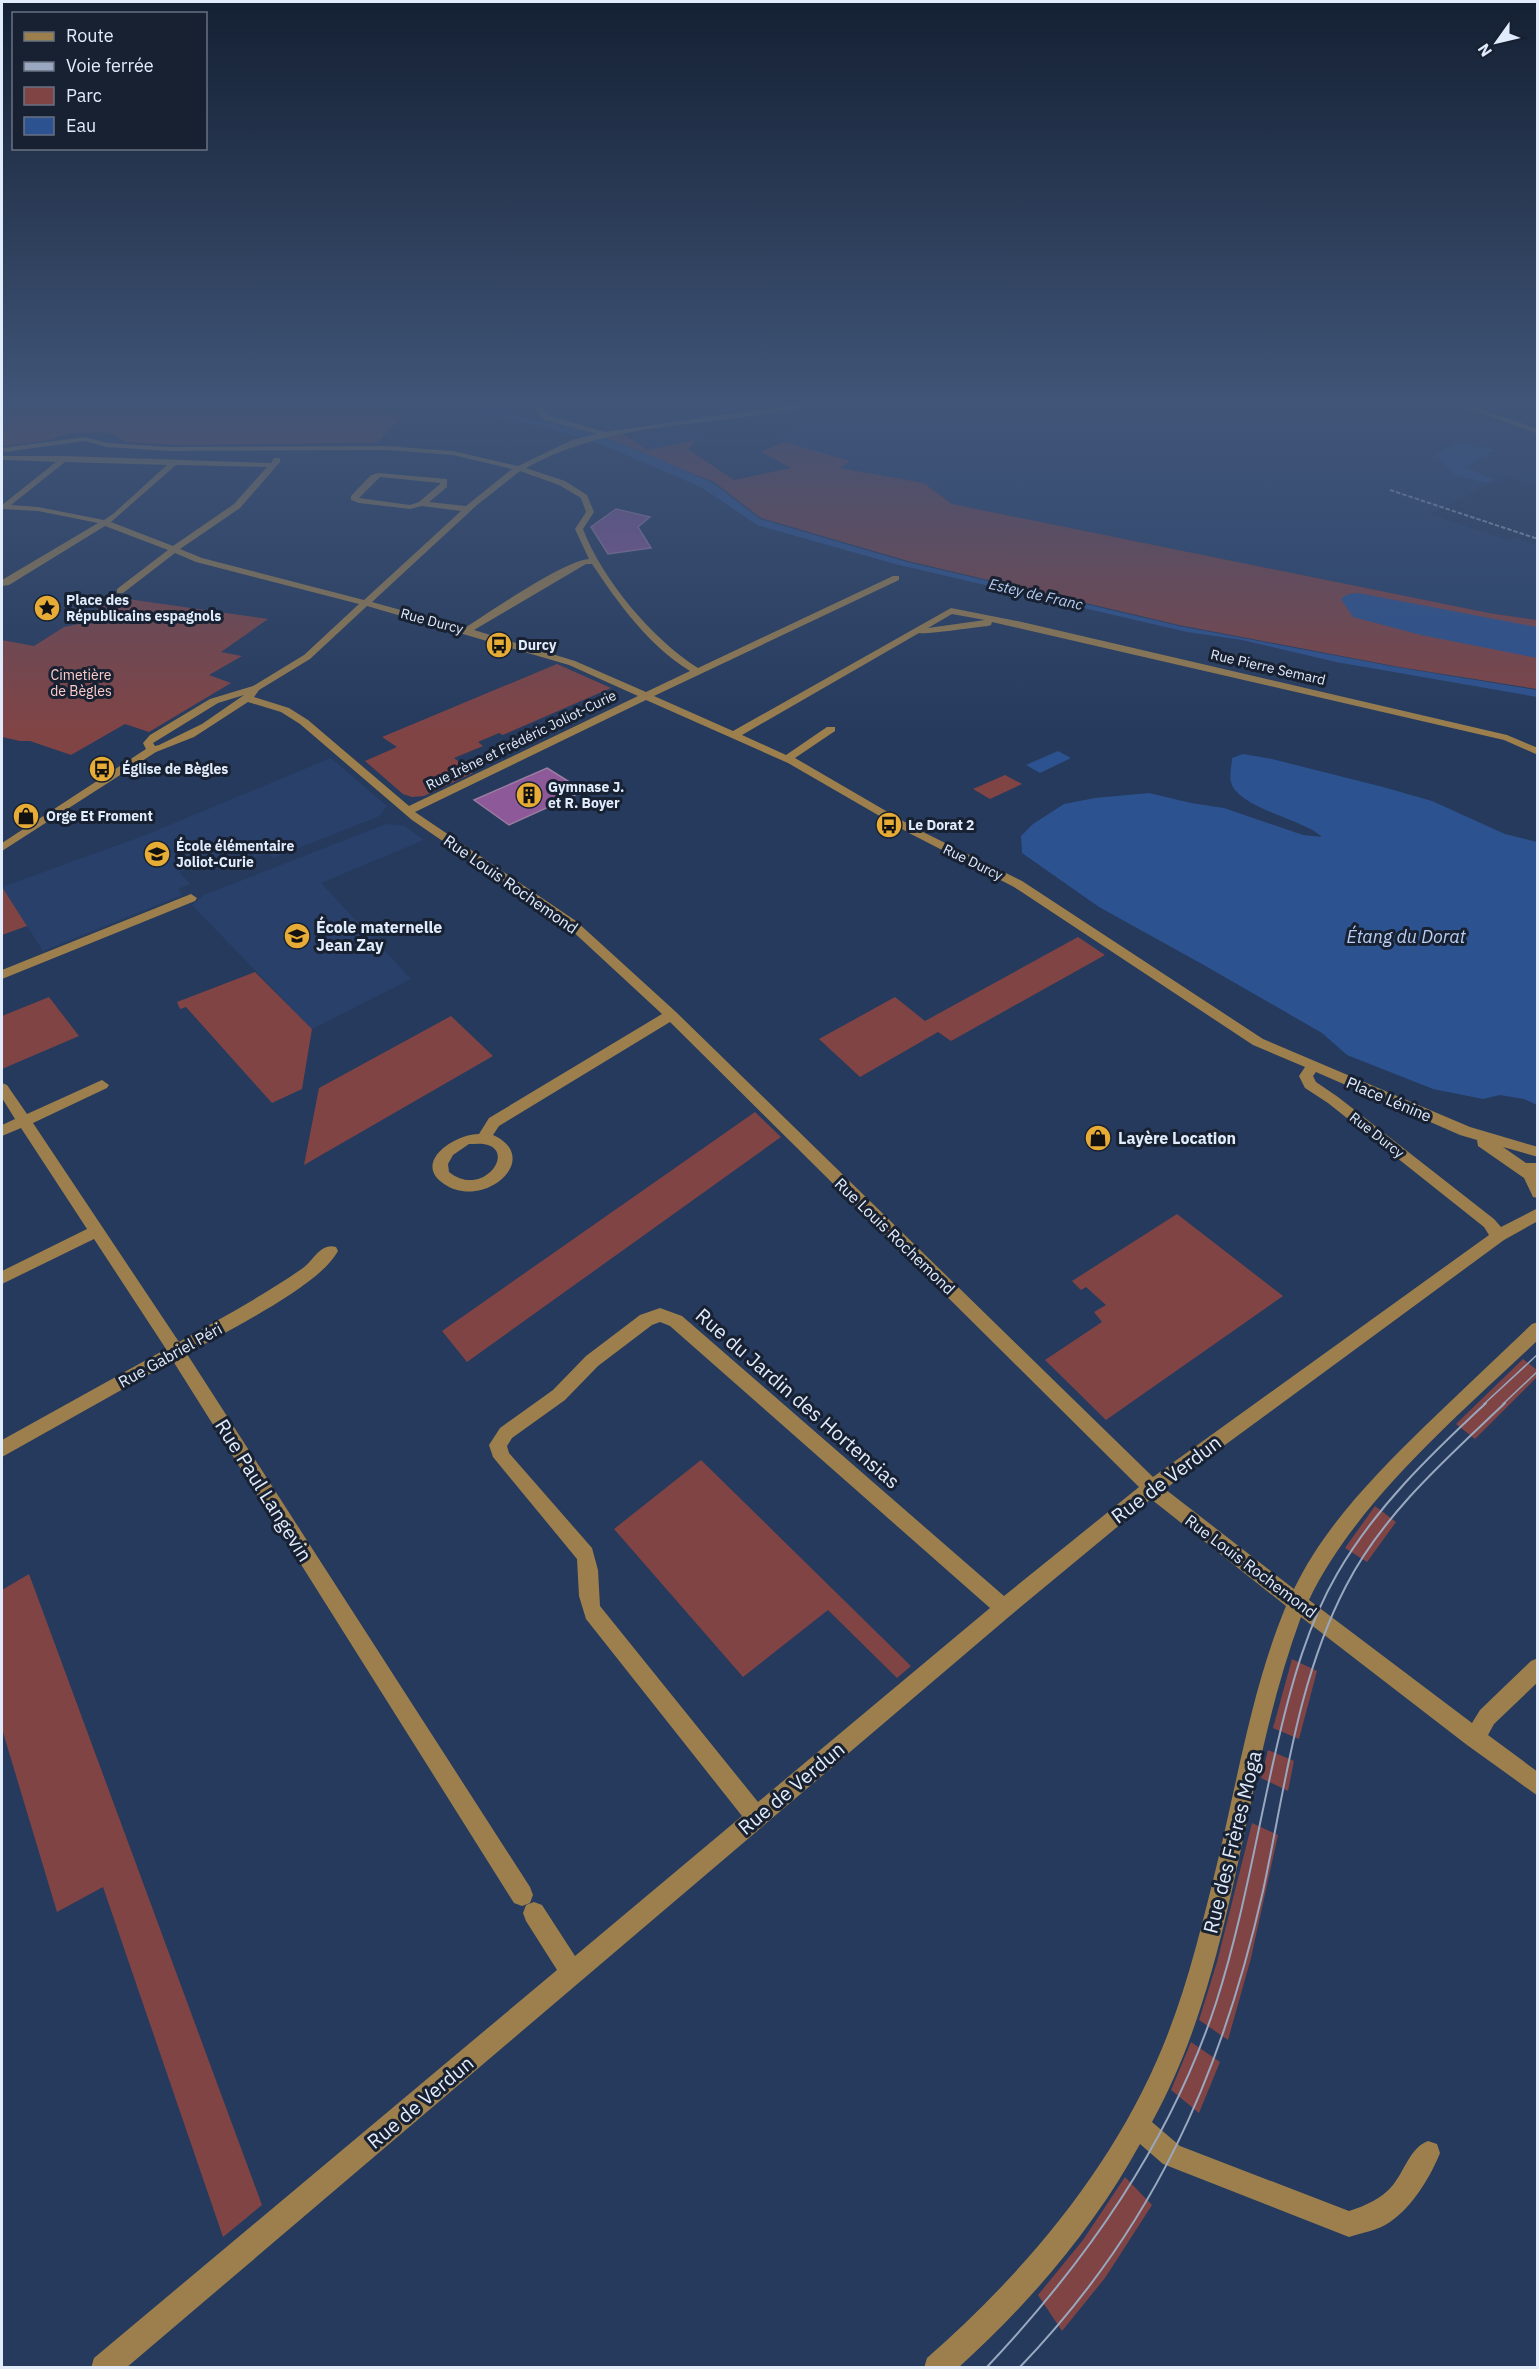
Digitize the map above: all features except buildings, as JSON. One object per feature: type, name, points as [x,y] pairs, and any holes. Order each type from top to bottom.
[{"type":"street","name":"Rue Durcy","points":[[69,514],[106,523],[210,564],[366,603],[572,663],[787,759],[824,778],[930,841],[1018,884],[1240,1032],[1312,1066],[1306,1076],[1310,1085],[1334,1100],[1489,1223],[1499,1236]]},
{"type":"street","points":[[4,583],[120,514]]},
{"type":"street","points":[[120,591],[226,514]]},
{"type":"street","points":[[152,750],[148,743],[154,737],[214,701],[256,688],[307,657],[463,514]]},
{"type":"street","points":[[589,514],[579,529],[582,540],[594,561],[636,617],[671,653],[698,672]]},
{"type":"street","points":[[466,631],[560,574],[584,562],[594,561]]},
{"type":"street","name":"Rue Irène et Frédéric Joliot-Curie","points":[[408,811],[647,695],[897,578]]},
{"type":"street","name":"Rue Pierre Semard","points":[[734,735],[951,611],[1022,625],[1538,745]]},
{"type":"street","points":[[2,848],[152,750],[172,745],[247,698],[256,688]]},
{"type":"street","name":"Rue Louis Rochemond","points":[[247,698],[285,711],[304,722],[408,811],[572,924],[671,1015],[1168,1504],[1538,1786]]},
{"type":"street","points":[[787,759],[831,729]]},
{"type":"street","name":"Rue Pierre Semard","points":[[1507,738],[1538,752]]},
{"type":"street","points":[[2,975],[191,898]]},
{"type":"street","points":[[483,1138],[494,1122],[671,1015]]},
{"type":"street","name":"Place Lénine","points":[[1312,1066],[1465,1131],[1538,1152]]},
{"type":"street","points":[[2,1131],[102,1085]]},
{"type":"street","name":"Rue Paul Langevin","points":[[2,1088],[95,1232],[176,1351],[572,1972]]},
{"type":"street","name":"Place Lénine","points":[[1465,1131],[1506,1156],[1530,1175],[1538,1192]]},
{"type":"street","points":[[1530,1175],[1532,1166],[1538,1158]]},
{"type":"street","points":[[1499,1236],[1538,1214]]},
{"type":"street","points":[[2,1278],[95,1232]]},
{"type":"street","name":"Rue de Verdun","points":[[104,2367],[1004,1608],[1152,1488],[1499,1236]]},
{"type":"street","name":"Rue Gabriel Péri","points":[[2,1449],[273,1297],[312,1270],[330,1251]]},
{"type":"street","name":"Rue du Jardin des Hortensias","points":[[757,1818],[593,1612],[587,1599],[590,1566],[585,1554],[502,1457],[498,1445],[506,1433],[559,1395],[592,1361],[646,1320],[660,1315],[676,1321],[1004,1608]]},
{"type":"street","name":"Rue des Frères Moga","points":[[937,2367],[996,2314],[1084,2211],[1136,2125],[1162,2076],[1188,2006],[1217,1910],[1272,1678],[1298,1602],[1334,1540],[1361,1503],[1538,1329]]},
{"type":"street","points":[[1474,1738],[1487,1717],[1538,1668]]},
{"type":"street","points":[[1136,2125],[1172,2155],[1349,2224],[1380,2214],[1402,2194],[1428,2153]]},
{"type":"shaded area","points":[[999,514],[1431,514],[1507,540],[1514,537],[1537,545],[1537,620],[1489,613]]},
{"type":"shaded area","name":"École élémentaire Joliot-Curie","points":[[331,758],[387,806],[380,816],[273,858],[268,853],[255,858],[244,846],[179,872],[190,884],[178,889],[182,895],[43,951],[2,887],[143,836]]},
{"type":"shaded area","name":"École maternelle Jean Zay","points":[[386,824],[405,826],[424,840],[321,883],[411,979],[312,1029],[192,905],[204,895]]},
{"type":"green space","points":[[755,514],[999,514],[1489,613],[1537,620],[1537,689],[1399,667],[1179,625],[908,561],[761,518]]},
{"type":"green space","name":"Cimetière de Bègles","points":[[128,599],[268,619],[221,652],[242,656],[209,675],[231,683],[149,732],[125,724],[71,755],[30,741],[2,737],[2,640],[34,646],[64,627],[79,624],[107,601]]},
{"type":"green space","points":[[557,664],[611,688],[503,735],[499,733],[478,742],[483,746],[454,758],[473,773],[424,796],[412,797],[403,794],[365,761],[397,747],[382,737]]},
{"type":"green space","points":[[1005,775],[1022,784],[990,799],[973,789]]},
{"type":"green space","points":[[2,887],[27,926],[2,935]]},
{"type":"green space","points":[[1078,937],[1105,955],[951,1041],[938,1032],[860,1077],[819,1039],[895,997],[925,1021]]},
{"type":"green space","points":[[255,972],[312,1029],[302,1089],[272,1103],[186,1007],[180,1009],[177,1002]]},
{"type":"green space","points":[[49,997],[79,1036],[2,1069],[2,1016]]},
{"type":"green space","points":[[451,1016],[493,1056],[304,1165],[319,1088]]},
{"type":"green space","points":[[755,1112],[781,1137],[467,1362],[442,1331]]},
{"type":"green space","points":[[1177,1214],[1283,1296],[1106,1420],[1045,1360],[1102,1322],[1094,1312],[1106,1305],[1086,1287],[1081,1290],[1072,1281]]},
{"type":"green space","points":[[1523,1359],[1537,1370],[1537,1377],[1475,1439],[1456,1424]]},
{"type":"green space","points":[[701,1460],[911,1666],[897,1678],[828,1610],[743,1677],[614,1529]]},
{"type":"green space","points":[[1375,1506],[1396,1522],[1367,1562],[1345,1548]]},
{"type":"green space","points":[[29,1574],[262,2205],[223,2237],[103,1887],[57,1912],[2,1729],[2,1590]]},
{"type":"green space","points":[[1292,1659],[1317,1671],[1299,1739],[1273,1728]]},
{"type":"green space","points":[[1268,1750],[1294,1761],[1288,1791],[1261,1778]]},
{"type":"green space","points":[[1252,1823],[1278,1835],[1251,1958],[1228,2040],[1199,2020],[1217,1962]]},
{"type":"green space","points":[[1191,2042],[1220,2062],[1199,2113],[1171,2090]]},
{"type":"green space","points":[[1125,2177],[1152,2205],[1105,2278],[1062,2331],[1038,2295],[1083,2240]]},
{"type":"water","name":"Estey de Franc","points":[[740,514],[753,514],[760,519],[907,562],[1179,626],[1396,667],[1537,690],[1537,697],[1336,662],[1242,640],[1187,632],[895,564],[757,525]]},
{"type":"water","points":[[1358,593],[1537,627],[1537,658],[1421,635],[1353,617],[1341,599],[1348,594]]},
{"type":"water","points":[[1058,751],[1071,758],[1040,773],[1026,765]]},
{"type":"water","name":"Étang du Dorat","points":[[1243,754],[1272,759],[1432,801],[1505,834],[1537,842],[1537,1105],[1524,1099],[1500,1095],[1483,1099],[1433,1089],[1347,1055],[1322,1033],[1099,907],[1022,853],[1021,836],[1033,824],[1064,804],[1095,798],[1149,793],[1224,808],[1303,835],[1322,837],[1302,825],[1258,806],[1236,791],[1230,779],[1232,758]]},
{"type":"tram line","points":[[1484,1404],[1538,1354]]},
{"type":"tram line","points":[[1503,1404],[1538,1371]]},
{"type":"tram line","points":[[986,2368],[1023,2328],[1091,2243],[1149,2152],[1175,2104],[1197,2055],[1216,2003],[1235,1937],[1289,1695],[1309,1633],[1327,1593],[1352,1550],[1386,1505],[1444,1442],[1486,1403]]},
{"type":"tram line","points":[[1019,2368],[1066,2315],[1108,2261],[1144,2205],[1176,2147],[1203,2087],[1246,1959],[1263,1891],[1304,1697],[1315,1659],[1346,1586],[1361,1560],[1397,1511],[1439,1466],[1505,1403]]},
{"type":"railway","points":[[1461,514],[1538,539]]},
{"type":"place","name":"Place des Républicains espagnols","points":[[47,608]]},
{"type":"place","name":"Durcy","points":[[499,645]]},
{"type":"place","name":"Église de Bègles","points":[[102,769]]},
{"type":"place","name":"Gymnase J. et R. Boyer","points":[[529,795]]},
{"type":"place","name":"Orge Et Froment","points":[[26,816]]},
{"type":"place","name":"Le Dorat 2","points":[[889,825]]},
{"type":"place","name":"École élémentaire Joliot-Curie","points":[[157,854]]},
{"type":"place","name":"École maternelle Jean Zay","points":[[297,936]]},
{"type":"place","name":"Layère Location","points":[[1098,1138]]}]
